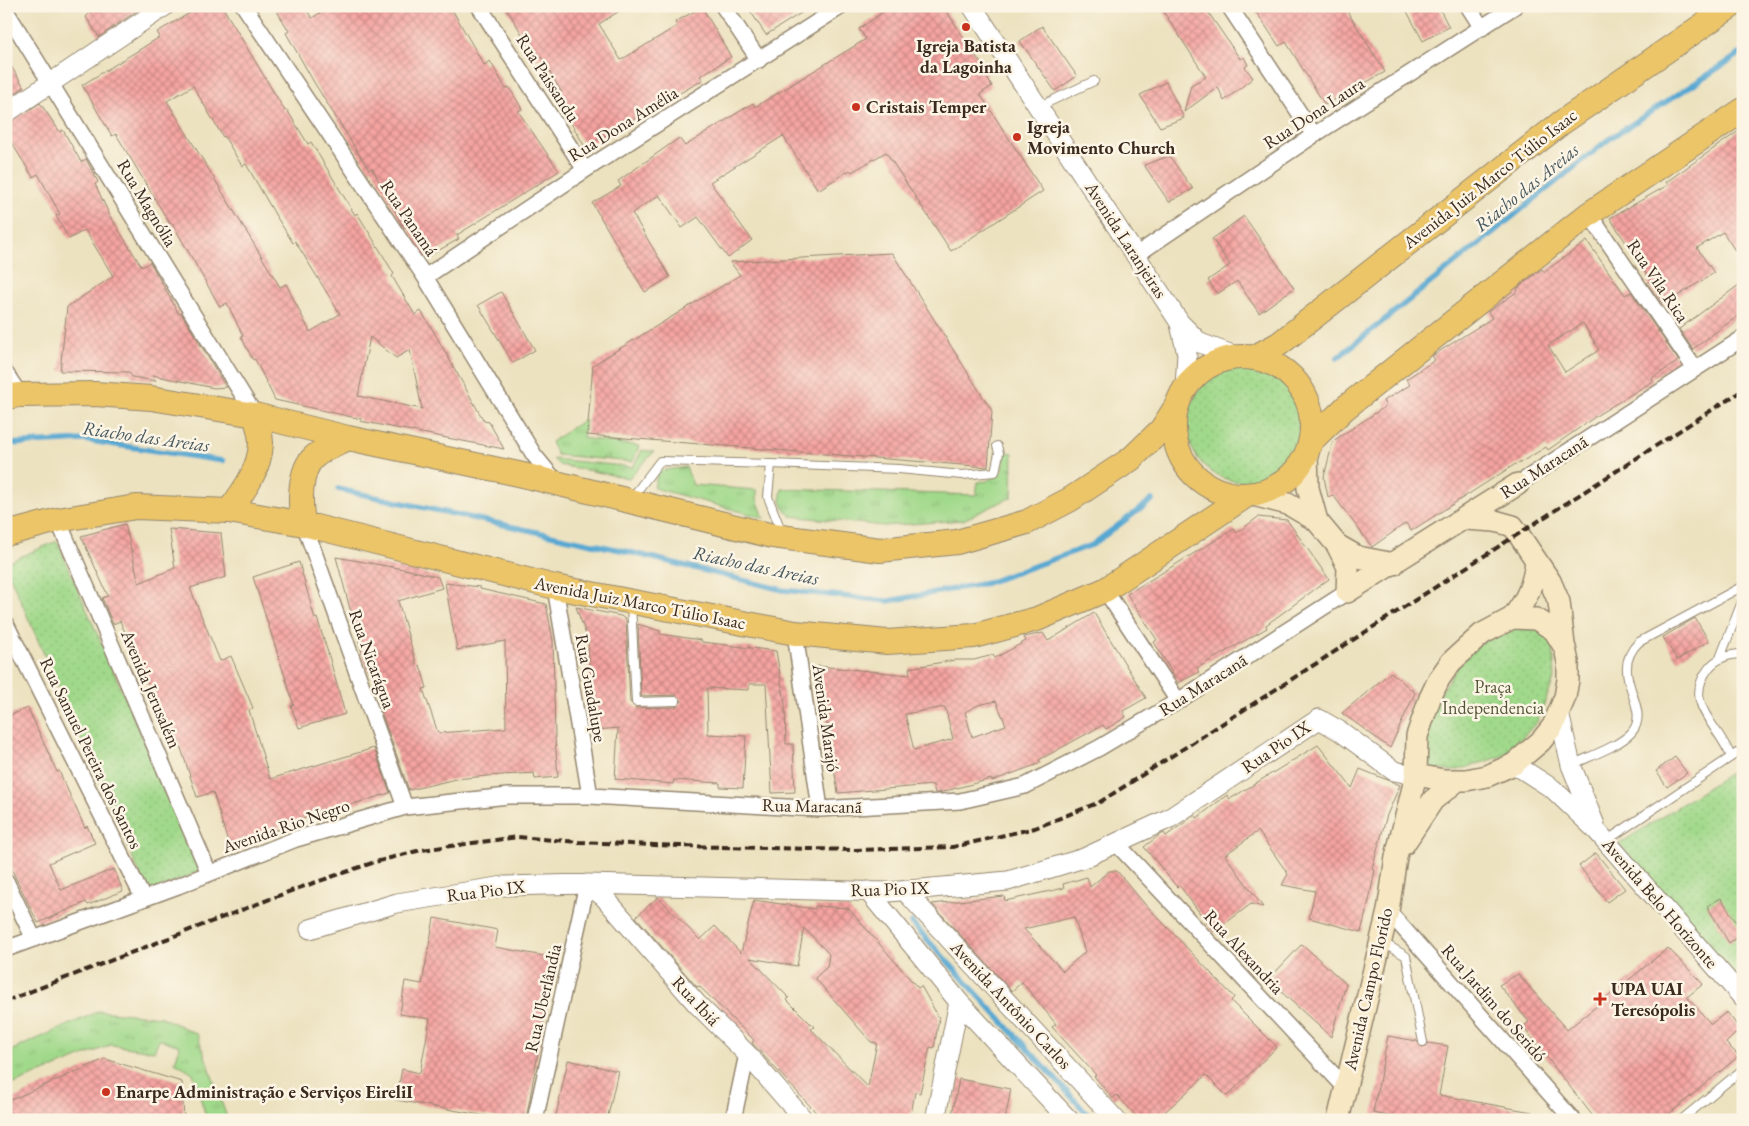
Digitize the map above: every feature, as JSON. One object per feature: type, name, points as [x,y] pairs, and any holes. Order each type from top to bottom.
[{"type":"main road","name":"Avenida Juiz Marco Túlio Isaac","points":[[1246,358],[1279,344],[1561,123],[1732,6]]},
{"type":"main road","points":[[1250,495],[1271,490],[1288,479],[1309,447],[1345,408],[1589,214],[1743,110]]},
{"type":"main road","points":[[13,396],[95,394],[151,398],[255,415],[348,438],[528,465],[557,483],[630,501],[784,537],[880,550],[957,542],[1026,522],[1071,499],[1131,459],[1162,429],[1180,397],[1200,372],[1218,362],[1246,358],[1277,366],[1294,380],[1306,398],[1310,412],[1308,488],[1317,521]]},
{"type":"main road","points":[[1180,397],[1173,429],[1177,450],[1188,470],[1205,485],[1225,493],[1250,495],[1288,504],[1317,521],[1337,545],[1348,567],[1347,592]]},
{"type":"main road","points":[[229,511],[249,485],[256,462],[261,442],[255,415]]},
{"type":"main road","points":[[304,524],[300,508],[302,490],[305,472],[312,458],[324,448],[348,438]]},
{"type":"main road","points":[[1465,519],[1495,521],[1513,526],[1518,484]]},
{"type":"main road","name":"Rua Maracanã","points":[[1347,592],[1518,484]]},
{"type":"main road","name":"Avenida Juiz Marco Túlio Isaac","points":[[6,534],[58,520],[136,507],[229,511],[304,524],[555,587],[795,633],[887,642],[974,636],[1037,619],[1105,590],[1250,495]]},
{"type":"main road","name":"Rua Maracanã","points":[[1513,526],[1550,581],[1559,602],[1564,648]]},
{"type":"main road","points":[[1337,545],[1358,558],[1394,564]]},
{"type":"main road","points":[[1512,618],[1536,619],[1554,630],[1564,648],[1568,662],[1568,680],[1559,713],[1553,726],[1541,741],[1514,764],[1487,776],[1458,780],[1416,776],[1417,736],[1439,679],[1465,647],[1482,634],[1512,618],[1522,606],[1535,578],[1536,560]]},
{"type":"main road","name":"Avenida Campo Florido","points":[[1338,1120],[1344,1086],[1388,910],[1396,857],[1416,776]]},
{"type":"main road","points":[[1396,857],[1433,800],[1458,780]]},
{"type":"street","points":[[6,114],[165,6]]},
{"type":"street","name":"Rua Panamá","points":[[244,6],[425,276],[528,465]]},
{"type":"street","name":"Rua Paissandu","points":[[479,6],[585,170]]},
{"type":"street","points":[[724,6],[759,60]]},
{"type":"street","name":"Rua Dona Amélia","points":[[425,276],[585,170],[842,6]]},
{"type":"street","name":"Avenida Laranjeiras","points":[[972,6],[1180,323],[1200,344],[1246,358]]},
{"type":"street","points":[[1229,6],[1314,135]]},
{"type":"street","points":[[1468,6],[1482,28]]},
{"type":"street","name":"Rua Dona Laura","points":[[1136,255],[1314,135],[1515,6]]},
{"type":"street","name":"Rua Magnólia","points":[[6,11],[255,415]]},
{"type":"street","name":"Rua Vila Rica","points":[[1589,214],[1695,369]]},
{"type":"street","name":"Avenida Laranjeiras","points":[[1180,323],[1187,354],[1180,397]]},
{"type":"street","name":"Rua Maracanã","points":[[1518,484],[1743,338]]},
{"type":"street","points":[[6,374],[13,396]]},
{"type":"street","name":"Avenida Jerusalém","points":[[58,520],[209,873]]},
{"type":"street","name":"Rua Nicarágua","points":[[304,524],[405,807]]},
{"type":"street","name":"Rua Guadalupe","points":[[555,587],[590,796]]},
{"type":"street","points":[[1105,590],[1178,702]]},
{"type":"street","name":"Rua Maracanã","points":[[590,796],[820,809],[960,801],[1025,786],[1099,748],[1178,702],[1347,592]]},
{"type":"street","name":"Rua Samuel Pereira dos Santos","points":[[6,624],[143,898]]},
{"type":"street","name":"Avenida Marajó","points":[[795,633],[820,809]]},
{"type":"street","points":[[1559,713],[1571,765],[1601,836]]},
{"type":"street","name":"Rua Pio IX","points":[[310,929],[397,903],[504,886],[587,884],[868,892],[1008,881],[1084,858],[1170,818],[1319,719],[1340,731],[1394,771],[1416,776]]},
{"type":"street","name":"Avenida Belo Horizonte","points":[[1514,764],[1554,789],[1601,836],[1743,998]]},
{"type":"street","name":"Avenida Rio Negro","points":[[6,949],[296,839],[405,807],[508,796],[590,796]]},
{"type":"street","name":"Rua Alexandria","points":[[1117,844],[1344,1086]]},
{"type":"street","points":[[6,881],[34,939]]},
{"type":"street","name":"Rua Ibiá","points":[[587,884],[604,897],[697,1004],[747,1054],[804,1120]]},
{"type":"street","name":"Rua Uberlândia","points":[[535,1120],[587,884]]},
{"type":"street","name":"Avenida Antônio Carlos","points":[[905,890],[1116,1120]]},
{"type":"street","name":"Avenida Antônio Carlos","points":[[868,892],[959,1002],[1069,1120]]},
{"type":"street","name":"Rua Jardim do Seridó","points":[[1388,910],[1573,1120]]},
{"type":"street","points":[[935,1120],[959,1002]]},
{"type":"street","points":[[733,1120],[747,1054]]},
{"type":"lane","points":[[1038,107],[1094,81]]},
{"type":"lane","points":[[630,501],[660,461],[898,469],[962,475],[995,472],[998,453],[996,446]]},
{"type":"lane","points":[[770,464],[768,497],[784,537]]},
{"type":"lane","points":[[1571,765],[1604,750],[1631,733],[1637,725],[1638,715],[1626,662],[1630,651],[1639,642],[1743,586]]},
{"type":"lane","points":[[1731,757],[1726,744],[1705,717],[1700,703],[1699,688],[1704,674],[1720,658],[1743,599]]},
{"type":"lane","points":[[631,602],[636,702],[676,700]]},
{"type":"lane","points":[[1738,614],[1743,623]]},
{"type":"lane","points":[[1720,658],[1743,654]]},
{"type":"lane","points":[[1601,836],[1743,749]]},
{"type":"lane","points":[[1380,941],[1406,956],[1423,1042]]},
{"type":"lane","points":[[1682,1120],[1743,1069]]},
{"type":"green space","points":[[1244,368],[1266,372],[1285,384],[1297,403],[1301,425],[1297,447],[1285,466],[1266,478],[1244,482],[1222,478],[1203,466],[1191,447],[1187,425],[1191,403],[1203,384],[1222,372]]},
{"type":"green space","points":[[585,419],[583,438],[639,446],[633,462],[557,455],[551,442]]},
{"type":"green space","points":[[642,450],[654,452],[629,478],[559,465],[553,459],[633,467]]},
{"type":"green space","points":[[1005,452],[1013,453],[1012,497],[963,520],[884,526],[791,516],[783,507],[781,501],[782,489],[976,495],[978,482],[987,481],[1003,471]]},
{"type":"green space","points":[[686,467],[693,485],[757,490],[757,499],[764,518],[654,488],[658,471]]},
{"type":"green space","points":[[57,541],[200,871],[148,893],[6,567],[6,563]]},
{"type":"green space","name":"Praça Independencia","points":[[1511,627],[1543,627],[1553,643],[1555,677],[1537,722],[1506,755],[1455,771],[1429,769],[1423,758],[1427,713],[1469,650]]},
{"type":"green space","points":[[1743,765],[1743,991],[1619,844]]},
{"type":"green space","points":[[99,1011],[161,1017],[197,1034],[228,1120],[207,1120],[193,1073],[175,1062],[180,1046],[159,1039],[154,1051],[111,1045],[6,1087],[6,1053]]},
{"type":"building","points":[[96,6],[144,6],[99,37],[86,17]]},
{"type":"building","points":[[202,6],[222,6],[285,111],[287,110],[308,144],[311,142],[355,215],[357,213],[394,274],[392,276],[415,315],[421,311],[484,421],[489,422],[504,449],[360,421],[361,419],[275,400],[255,359],[253,360],[241,337],[243,336],[227,303],[220,307],[172,223],[170,224],[116,134],[112,136],[82,85],[160,37],[157,32]],"holes":[[[193,86],[223,137],[242,166],[246,164],[276,216],[293,243],[295,241],[340,314],[310,332],[286,284],[280,287],[167,101]],[[370,337],[396,358],[410,350],[422,409],[358,396]]]},
{"type":"building","points":[[274,6],[304,6],[312,18],[331,6],[450,6],[484,65],[490,61],[506,89],[509,87],[522,109],[518,111],[559,171],[457,235],[459,239],[425,258],[407,226],[404,228],[372,168],[369,170],[315,84],[286,33],[289,31]]},
{"type":"building","points":[[505,6],[627,6],[599,24],[621,60],[677,26],[675,22],[702,7],[731,57],[700,76],[703,80],[585,147],[556,97],[562,93],[541,57],[537,59]]},
{"type":"building","points":[[747,6],[812,6],[766,35]]},
{"type":"building","points":[[891,6],[943,6],[988,74],[985,75],[992,86],[980,94],[1043,191],[951,251],[886,152],[852,172],[850,170],[818,190],[783,136],[710,182],[752,240],[728,258],[698,217],[682,228],[659,195],[632,213],[670,277],[645,292],[592,203],[621,186],[618,181],[679,138],[685,146],[753,103],[755,107],[866,39],[859,29]]},
{"type":"building","points":[[1160,6],[1204,6],[1240,59],[1244,57],[1248,65],[1245,67],[1253,78],[1224,101],[1218,87],[1184,112],[1191,85],[1206,77]]},
{"type":"building","points":[[1252,6],[1344,6],[1385,72],[1325,105],[1286,42],[1279,46]]},
{"type":"building","points":[[1404,6],[1438,6],[1449,27],[1423,41]]},
{"type":"building","points":[[1042,26],[1077,76],[1055,91],[1020,41]]},
{"type":"building","points":[[6,58],[24,87],[6,99]]},
{"type":"building","points":[[1166,82],[1184,118],[1160,127],[1140,95]]},
{"type":"building","points":[[40,103],[60,132],[63,130],[81,162],[86,159],[98,182],[95,184],[110,216],[142,267],[150,262],[179,314],[181,313],[226,387],[214,388],[152,375],[156,381],[132,377],[129,372],[60,371],[67,307],[113,276],[85,230],[69,239],[56,216],[60,214],[38,174],[33,177],[6,134],[6,124]]},
{"type":"building","points":[[1743,128],[1743,263],[1723,232],[1697,248],[1714,273],[1663,305],[1647,283],[1651,281],[1610,218],[1668,185],[1666,182]]},
{"type":"building","points":[[1169,156],[1193,189],[1169,202],[1144,165]]},
{"type":"building","points":[[1244,216],[1294,288],[1259,313],[1237,281],[1217,294],[1208,280],[1230,265],[1212,239]]},
{"type":"building","points":[[1587,241],[1625,295],[1631,292],[1678,360],[1677,362],[1652,378],[1653,381],[1599,414],[1548,450],[1546,447],[1517,463],[1411,531],[1406,523],[1372,547],[1333,495],[1328,497],[1324,477],[1333,441],[1386,406],[1383,401],[1410,385],[1406,379],[1435,360],[1432,356],[1492,318],[1488,312],[1518,291],[1517,289],[1542,269],[1544,272]],"holes":[[[1583,323],[1599,350],[1565,372],[1548,345]]]},
{"type":"building","points":[[892,253],[992,411],[988,467],[587,435],[593,365],[740,275],[730,262]]},
{"type":"building","points":[[1743,282],[1743,312],[1693,349],[1679,329]]},
{"type":"building","points":[[501,292],[535,350],[513,363],[478,305]]},
{"type":"building","points":[[1258,517],[1287,520],[1329,579],[1266,625],[1267,628],[1197,668],[1199,672],[1178,683],[1154,642],[1157,640],[1127,594],[1234,529],[1237,533]]},
{"type":"building","points":[[125,524],[139,583],[175,568],[169,529],[221,533],[226,577],[190,588],[220,661],[231,656],[253,708],[249,710],[270,779],[374,748],[390,793],[279,826],[280,829],[229,846],[213,792],[197,797],[178,739],[173,741],[120,621],[113,624],[102,598],[108,596],[81,536]]},
{"type":"building","points":[[336,557],[438,577],[442,588],[398,601],[417,666],[420,665],[427,688],[423,689],[438,733],[506,728],[505,641],[457,650],[445,583],[480,587],[480,589],[546,604],[553,640],[555,738],[558,777],[535,779],[534,773],[487,776],[456,779],[409,790],[381,711],[384,710],[371,670],[368,671],[361,649]]},
{"type":"building","points":[[299,562],[345,714],[299,728],[291,706],[294,705],[253,577]]},
{"type":"building","points":[[576,607],[621,616],[626,620],[630,702],[636,708],[676,707],[682,701],[676,695],[641,696],[638,624],[660,631],[660,634],[701,640],[702,642],[776,651],[785,704],[786,744],[793,744],[795,792],[772,793],[766,684],[749,684],[749,690],[707,688],[708,734],[746,736],[743,788],[720,787],[720,783],[674,780],[673,784],[615,779],[618,728],[598,730],[595,699],[591,699],[588,640]]},
{"type":"building","points":[[1094,613],[1146,698],[1123,711],[1126,717],[1106,729],[1103,725],[1039,760],[1041,763],[992,781],[991,779],[938,793],[935,793],[933,785],[838,793],[818,666],[910,675],[909,668],[955,660],[974,660],[993,655],[995,658],[1026,641],[1024,637],[1043,633],[1048,641]],"holes":[[[996,701],[1006,725],[972,737],[965,712],[978,705]],[[945,707],[953,739],[914,750],[905,714]]]},
{"type":"building","points":[[1695,618],[1709,641],[1677,660],[1663,637]]},
{"type":"building","points":[[1391,672],[1415,693],[1390,748],[1342,713]]},
{"type":"building","points":[[28,708],[57,772],[59,771],[85,828],[87,826],[95,843],[49,863],[61,890],[114,869],[123,891],[88,905],[86,902],[38,923],[6,858],[6,717]]},
{"type":"building","points":[[1318,745],[1352,788],[1360,769],[1400,785],[1387,815],[1372,869],[1375,870],[1361,932],[1309,918],[1315,891],[1282,885],[1288,874],[1258,831],[1225,855],[1263,907],[1251,904],[1214,932],[1179,885],[1177,887],[1144,847],[1164,833],[1166,836],[1195,815],[1197,818],[1227,795],[1230,799]]},
{"type":"building","points":[[1675,757],[1687,773],[1667,787],[1656,771]]},
{"type":"building","points":[[1596,853],[1625,889],[1607,902],[1579,866]]},
{"type":"building","points":[[1109,871],[1117,871],[1143,902],[1234,997],[1231,1001],[1277,1047],[1227,1096],[1206,1075],[1156,1120],[1140,1120],[1117,1095],[1113,1099],[1094,1076],[1096,1075],[1052,1027],[1056,1024],[1022,982],[1012,991],[932,904],[1004,896],[1005,901],[1064,888],[1063,884],[1087,877],[1090,887]],"holes":[[[1074,917],[1085,952],[1063,971],[1024,929]]]},
{"type":"building","points":[[658,897],[700,940],[715,926],[741,953],[754,900],[815,909],[815,906],[848,908],[918,988],[921,986],[939,1018],[934,1048],[930,1047],[920,1093],[915,1092],[910,1120],[823,1120],[752,1043],[754,1040],[699,986],[697,987],[636,917]],"holes":[[[804,928],[829,954],[827,967],[815,978],[871,1042],[877,1043],[868,1087],[811,1029],[814,1027],[750,958],[797,966]]]},
{"type":"building","points":[[1721,898],[1743,933],[1729,943],[1707,906]]},
{"type":"building","points":[[434,918],[498,930],[495,947],[555,958],[526,1120],[509,1120],[396,1100],[402,1069],[420,1073],[430,1019],[400,1014],[405,981],[422,984]]},
{"type":"building","points":[[1302,944],[1346,984],[1331,1037],[1268,980]]},
{"type":"building","points":[[1668,948],[1703,984],[1687,997],[1711,1024],[1727,1012],[1740,1029],[1726,1043],[1739,1056],[1662,1120],[1596,1120],[1523,1027],[1529,1022],[1499,985],[1518,974],[1567,1030]]},
{"type":"building","points":[[1388,1036],[1417,1041],[1422,1047],[1428,1043],[1448,1046],[1439,1095],[1532,1112],[1531,1120],[1408,1120],[1373,1113]]},
{"type":"building","name":"Enarpe Administração e Serviços EireliI","points":[[105,1059],[182,1082],[184,1120],[6,1120],[6,1102]]},
{"type":"building","points":[[568,1060],[618,1071],[607,1120],[555,1120]]},
{"type":"building","points":[[959,1079],[1011,1089],[1005,1120],[951,1120]]},
{"type":"waterway","name":"Riacho das Areias","points":[[1337,358],[1609,139],[1743,52]]},
{"type":"waterway","name":"Riacho das Areias","points":[[6,444],[84,440],[223,461]]},
{"type":"waterway","name":"Riacho das Areias","points":[[338,489],[625,551],[783,590],[888,601],[987,583],[1092,545],[1152,500]]},
{"type":"waterway","points":[[912,923],[1093,1120]]},
{"type":"railway","points":[[6,1001],[296,889],[375,862],[421,850],[518,837],[579,842],[680,846],[855,850],[953,847],[1035,828],[1100,802],[1743,390]]},
{"type":"place","name":"Igreja Batista da Lagoinha","points":[[966,27]]},
{"type":"place","name":"Cristais Temper","points":[[856,107]]},
{"type":"place","name":"Igreja Movimento Church","points":[[1017,137]]},
{"type":"place","name":"UPA UAI Teresópolis","points":[[1600,999]]},
{"type":"place","name":"Enarpe Administração e Serviços EireliI","points":[[106,1092]]}]
